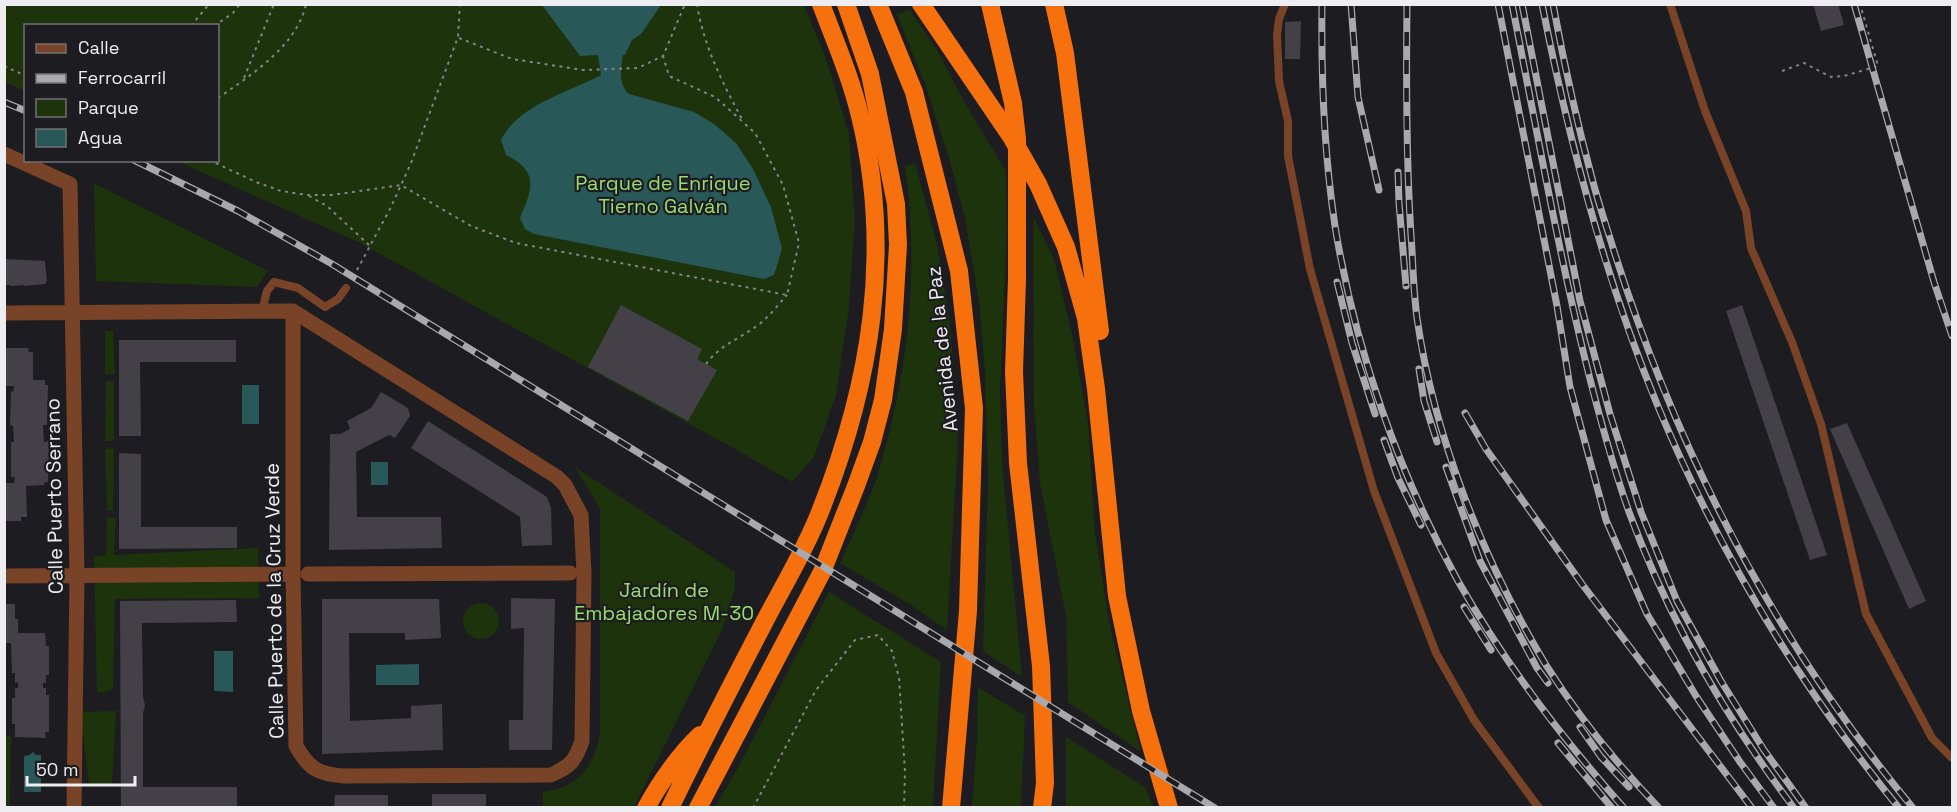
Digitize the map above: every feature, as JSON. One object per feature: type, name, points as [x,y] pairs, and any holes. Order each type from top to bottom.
[{"type":"highway","points":[[670,807],[819,514],[846,440],[862,381],[872,325],[876,271],[870,170],[860,116],[822,4]]},
{"type":"highway","points":[[698,807],[822,572],[872,442],[883,400],[895,311],[898,245],[896,204],[870,74],[846,4]]},
{"type":"highway","name":"Avenida de la Paz","points":[[878,4],[914,92],[959,271],[974,408],[968,611],[951,807]]},
{"type":"highway","points":[[921,4],[1012,138],[1038,184],[1066,247],[1086,318],[1096,389],[1117,596],[1141,711],[1169,807]]},
{"type":"highway","points":[[985,4],[996,28]]},
{"type":"highway","points":[[990,4],[1013,103],[1017,140],[1014,372],[1018,463],[1041,666],[1044,783],[1042,807]]},
{"type":"highway","points":[[1054,4],[1065,53],[1099,322],[1119,516],[1117,596]]},
{"type":"highway","points":[[645,807],[681,754],[712,723]]},
{"type":"street","name":"Calle Puerto Serrano","points":[[4,154],[70,184],[77,576],[75,807]]},
{"type":"street","points":[[4,313],[293,311]]},
{"type":"street","name":"Calle Puerto de la Cruz Verde","points":[[293,311],[549,471],[565,485],[581,515],[584,573],[582,741],[576,758],[564,769],[551,775],[344,776],[328,775],[317,771],[303,758],[296,746],[300,574],[293,311]]},
{"type":"street","points":[[4,576],[570,573]]},
{"type":"lane","points":[[1284,4],[1277,34],[1279,81],[1288,121],[1290,167],[1310,269],[1374,491],[1436,652],[1474,720],[1539,807]]},
{"type":"lane","points":[[1670,4],[1705,111],[1746,211],[1751,248],[1792,342],[1821,424],[1866,614],[1932,738],[1953,758]]},
{"type":"lane","points":[[262,311],[267,291],[274,282],[298,288],[326,307],[338,299],[346,288]]},
{"type":"path","points":[[193,24],[209,4]]},
{"type":"path","points":[[217,24],[233,14],[240,4]]},
{"type":"path","points":[[242,81],[274,4]]},
{"type":"path","points":[[219,97],[279,50],[290,37],[304,13],[306,4]]},
{"type":"path","points":[[357,270],[401,185],[458,37],[460,4]]},
{"type":"path","points":[[685,4],[663,56],[669,76],[715,97],[755,133],[783,185],[799,243],[787,295],[760,323],[734,342],[725,344],[706,364]]},
{"type":"path","points":[[697,4],[699,21],[716,65],[744,124]]},
{"type":"path","points":[[1782,71],[1804,63],[1831,77],[1844,76],[1878,66],[1860,4]]},
{"type":"path","points":[[458,37],[512,59],[583,70],[638,68],[663,56]]},
{"type":"path","points":[[4,66],[24,75]]},
{"type":"path","points":[[213,162],[281,191],[307,195],[332,195],[401,185],[471,226],[516,243],[787,295]]},
{"type":"path","points":[[307,195],[327,206],[370,246]]},
{"type":"path","points":[[753,807],[816,690],[855,640],[878,635],[892,651],[899,678],[905,772],[904,807]]},
{"type":"green space","name":"Parque de Enrique Tierno Galván","points":[[5,5],[804,5],[827,61],[849,134],[855,219],[849,307],[836,395],[814,457],[792,482],[360,243],[179,162],[219,162],[219,24],[24,24],[24,91],[5,82]]},
{"type":"green space","points":[[909,9],[937,50],[966,105],[1006,171],[1007,227],[1000,392],[1002,462],[1022,677],[983,651],[988,481],[985,372],[979,301],[965,219],[949,158],[925,84],[897,15]]},
{"type":"green space","points":[[915,163],[936,240],[950,321],[958,442],[947,630],[911,605],[840,563],[876,480],[896,403],[903,364],[911,285],[909,205],[905,166]]},
{"type":"green space","points":[[94,183],[268,271],[257,287],[96,281]]},
{"type":"green space","points":[[1033,216],[1054,259],[1072,334],[1088,422],[1095,533],[1110,627],[1141,752],[1068,702],[1066,616],[1040,483],[1034,406]]},
{"type":"green space","points":[[105,331],[113,331],[115,374],[105,374]]},
{"type":"green space","points":[[114,380],[114,441],[105,441],[106,381]]},
{"type":"green space","points":[[114,448],[113,510],[107,510],[105,449]]},
{"type":"green space","name":"Jardín de Embajadores M-30","points":[[575,467],[735,572],[735,588],[722,630],[634,807],[543,807],[543,792],[566,786],[582,774],[594,756],[600,734],[600,509]]},
{"type":"green space","points":[[107,517],[116,517],[114,555],[258,548],[259,598],[115,599],[113,690],[97,693],[94,556],[106,555]]},
{"type":"green space","points":[[829,592],[941,662],[933,807],[715,807],[739,766]]},
{"type":"green space","points":[[481,603],[494,608],[499,621],[494,634],[481,639],[468,634],[463,621],[468,608]]},
{"type":"green space","points":[[978,687],[1025,716],[1021,807],[972,807]]},
{"type":"green space","points":[[116,711],[112,785],[89,786],[80,712]]},
{"type":"green space","points":[[5,736],[11,736],[10,807],[5,807]]},
{"type":"green space","points":[[1066,737],[1146,788],[1153,807],[1066,807]]},
{"type":"water","points":[[542,5],[661,5],[641,34],[632,40],[623,55],[621,76],[623,86],[629,94],[694,112],[714,124],[736,143],[753,169],[771,207],[782,249],[774,275],[764,279],[534,234],[525,229],[520,218],[530,190],[529,175],[517,161],[506,155],[501,140],[509,128],[532,108],[601,75],[598,55],[580,56]]},
{"type":"water","points":[[242,385],[259,385],[259,424],[242,424]]},
{"type":"water","points":[[371,462],[388,462],[388,485],[371,485]]},
{"type":"water","points":[[214,651],[233,651],[233,692],[214,691]]},
{"type":"water","points":[[419,664],[419,685],[376,685],[376,665]]},
{"type":"water","points":[[33,752],[41,755],[41,792],[24,792],[24,756]]},
{"type":"building","points":[[1813,4],[1838,4],[1844,25],[1821,31]]},
{"type":"building","points":[[1301,21],[1300,59],[1285,59],[1285,22]]},
{"type":"building","points":[[5,259],[45,261],[47,281],[45,284],[24,286],[4,285]]},
{"type":"building","points":[[621,305],[702,349],[697,359],[717,370],[688,421],[588,367]]},
{"type":"building","points":[[1742,305],[1827,555],[1810,560],[1726,311]]},
{"type":"building","points":[[119,340],[236,340],[236,362],[140,362],[141,436],[119,436]]},
{"type":"building","points":[[4,348],[28,348],[29,352],[33,352],[33,380],[45,380],[45,385],[48,385],[47,425],[43,425],[44,442],[49,441],[48,482],[44,485],[26,486],[27,517],[21,517],[21,521],[4,521],[4,483],[14,483],[15,477],[11,477],[11,442],[14,442],[13,426],[10,425],[11,391],[13,392],[14,386],[4,386]]},
{"type":"building","points":[[381,392],[408,408],[410,416],[395,438],[389,435],[356,452],[357,517],[441,517],[442,548],[329,550],[330,434],[340,434],[350,429],[347,421],[371,408]]},
{"type":"building","points":[[428,421],[547,497],[551,508],[552,545],[522,546],[520,517],[411,448]]},
{"type":"building","points":[[1847,423],[1926,601],[1909,609],[1830,429]]},
{"type":"building","points":[[119,453],[141,454],[141,527],[237,527],[237,548],[119,549]]},
{"type":"building","points":[[511,598],[555,599],[552,750],[509,750],[509,720],[523,720],[524,628],[511,629]]},
{"type":"building","points":[[322,599],[439,599],[441,638],[405,640],[405,633],[349,633],[350,721],[411,718],[411,706],[442,704],[443,750],[322,754]]},
{"type":"building","points":[[236,600],[237,622],[142,623],[142,631],[145,705],[143,713],[143,787],[237,787],[237,808],[121,808],[120,601]]},
{"type":"building","points":[[4,604],[15,604],[18,633],[45,633],[46,646],[49,646],[49,675],[46,675],[46,683],[43,683],[46,695],[49,695],[49,732],[45,732],[46,738],[15,737],[15,724],[12,724],[12,698],[15,698],[15,688],[18,688],[18,682],[15,683],[15,673],[12,673],[11,643],[4,643]]},
{"type":"building","points":[[432,794],[486,794],[486,808],[432,808]]},
{"type":"building","points":[[335,795],[388,795],[388,808],[334,808]]},
{"type":"railway","points":[[1322,4],[1324,116],[1335,226],[1354,318],[1367,364],[1398,453],[1436,539],[1458,581],[1495,641],[1556,727],[1624,808]]},
{"type":"railway","points":[[1351,4],[1358,97],[1379,190]]},
{"type":"railway","points":[[1407,4],[1408,158],[1415,301],[1425,363],[1449,453],[1482,541],[1523,625],[1546,665],[1571,703],[1599,739],[1659,808]]},
{"type":"railway","points":[[1498,4],[1557,306],[1570,387],[1606,520],[1647,614],[1696,696],[1774,808]]},
{"type":"railway","points":[[1512,4],[1574,311],[1605,434],[1629,512],[1644,551],[1680,629],[1722,703],[1794,808]]},
{"type":"railway","points":[[1522,4],[1580,301],[1610,414],[1641,512],[1677,601],[1721,681],[1764,750],[1806,808]]},
{"type":"railway","points":[[1542,4],[1564,107],[1590,210],[1622,310],[1659,409],[1708,515],[1765,617],[1829,715],[1899,808]]},
{"type":"railway","points":[[1553,4],[1576,116],[1614,251],[1669,401],[1701,473],[1736,544],[1818,680],[1864,745],[1913,808]]},
{"type":"railway","points":[[1854,4],[1934,282],[1952,336]]},
{"type":"railway","points":[[4,102],[24,110]]},
{"type":"railway","points":[[138,162],[238,211],[332,264],[1215,808]]},
{"type":"railway","points":[[1398,172],[1406,286]]},
{"type":"railway","points":[[1337,282],[1352,343],[1375,414]]},
{"type":"railway","points":[[1419,369],[1424,401],[1437,442]]},
{"type":"railway","points":[[1465,413],[1486,449],[1582,584],[1752,808]]},
{"type":"railway","points":[[1384,440],[1398,478],[1421,525]]},
{"type":"railway","points":[[1446,467],[1480,561],[1537,668],[1548,683]]},
{"type":"railway","points":[[1464,607],[1491,650]]},
{"type":"railway","points":[[1580,727],[1601,757],[1629,787]]},
{"type":"railway","points":[[1558,743],[1612,808]]}]
